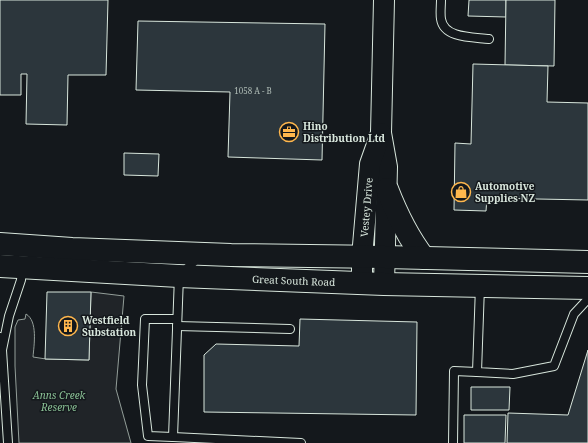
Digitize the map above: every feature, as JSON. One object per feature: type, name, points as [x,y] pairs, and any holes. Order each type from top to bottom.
[{"type":"main road","points":[[386,188],[397,216],[412,242],[424,258]]},
{"type":"main road","name":"Great South Road","points":[[0,244],[23,256],[178,276],[384,284],[588,288]]},
{"type":"main road","name":"Great South Road","points":[[0,266],[23,256],[72,249],[204,254],[588,262]]},
{"type":"street","name":"Vestey Drive","points":[[384,0],[381,132],[387,167],[384,284]]},
{"type":"street","name":"Vestey Drive","points":[[362,283],[362,257],[370,164],[381,132]]},
{"type":"lane","points":[[441,0],[441,20],[447,30],[461,36],[489,39]]},
{"type":"lane","points":[[173,437],[178,276],[204,254]]},
{"type":"lane","points":[[2,350],[10,316],[22,280],[23,256]]},
{"type":"lane","points":[[477,372],[480,285]]},
{"type":"lane","points":[[453,443],[454,371],[513,374],[554,366],[574,314],[588,299]]},
{"type":"lane","points":[[290,330],[144,319],[142,386],[148,436],[301,443]]},
{"type":"lane","points":[[0,338],[8,443]]},
{"type":"green space","name":"Anns Creek Reserve","points":[[91,292],[124,296],[116,389],[131,443],[19,443],[15,366],[15,327],[18,320],[25,319],[26,314],[30,317],[34,328],[33,357],[46,359],[89,360]]},
{"type":"building","points":[[0,0],[108,0],[106,75],[68,75],[67,125],[26,124],[27,74],[21,74],[21,95],[0,95]]},
{"type":"building","points":[[469,0],[506,0],[506,17],[468,16]]},
{"type":"building","points":[[506,0],[555,0],[554,66],[505,65]]},
{"type":"building","points":[[138,21],[325,24],[322,160],[228,157],[230,92],[136,90]]},
{"type":"building","points":[[473,64],[548,66],[547,102],[588,103],[588,200],[487,198],[486,211],[454,210],[455,143],[471,144]]},
{"type":"building","points":[[124,153],[159,154],[158,176],[124,175]]},
{"type":"building","name":"Westfield Substation","points":[[47,292],[91,292],[89,360],[45,359]]},
{"type":"building","points":[[300,319],[417,322],[416,415],[204,412],[204,355],[216,344],[299,346]]},
{"type":"building","points":[[588,350],[588,443],[507,443],[508,413],[568,415]]},
{"type":"building","points":[[471,387],[510,387],[509,410],[471,410]]},
{"type":"building","points":[[464,415],[506,415],[505,443],[464,443]]},
{"type":"place","name":"Hino Distribution Ltd","points":[[289,132]]},
{"type":"place","name":"Automotive Supplies NZ","points":[[461,192]]},
{"type":"place","name":"Westfield Substation","points":[[68,326]]}]
